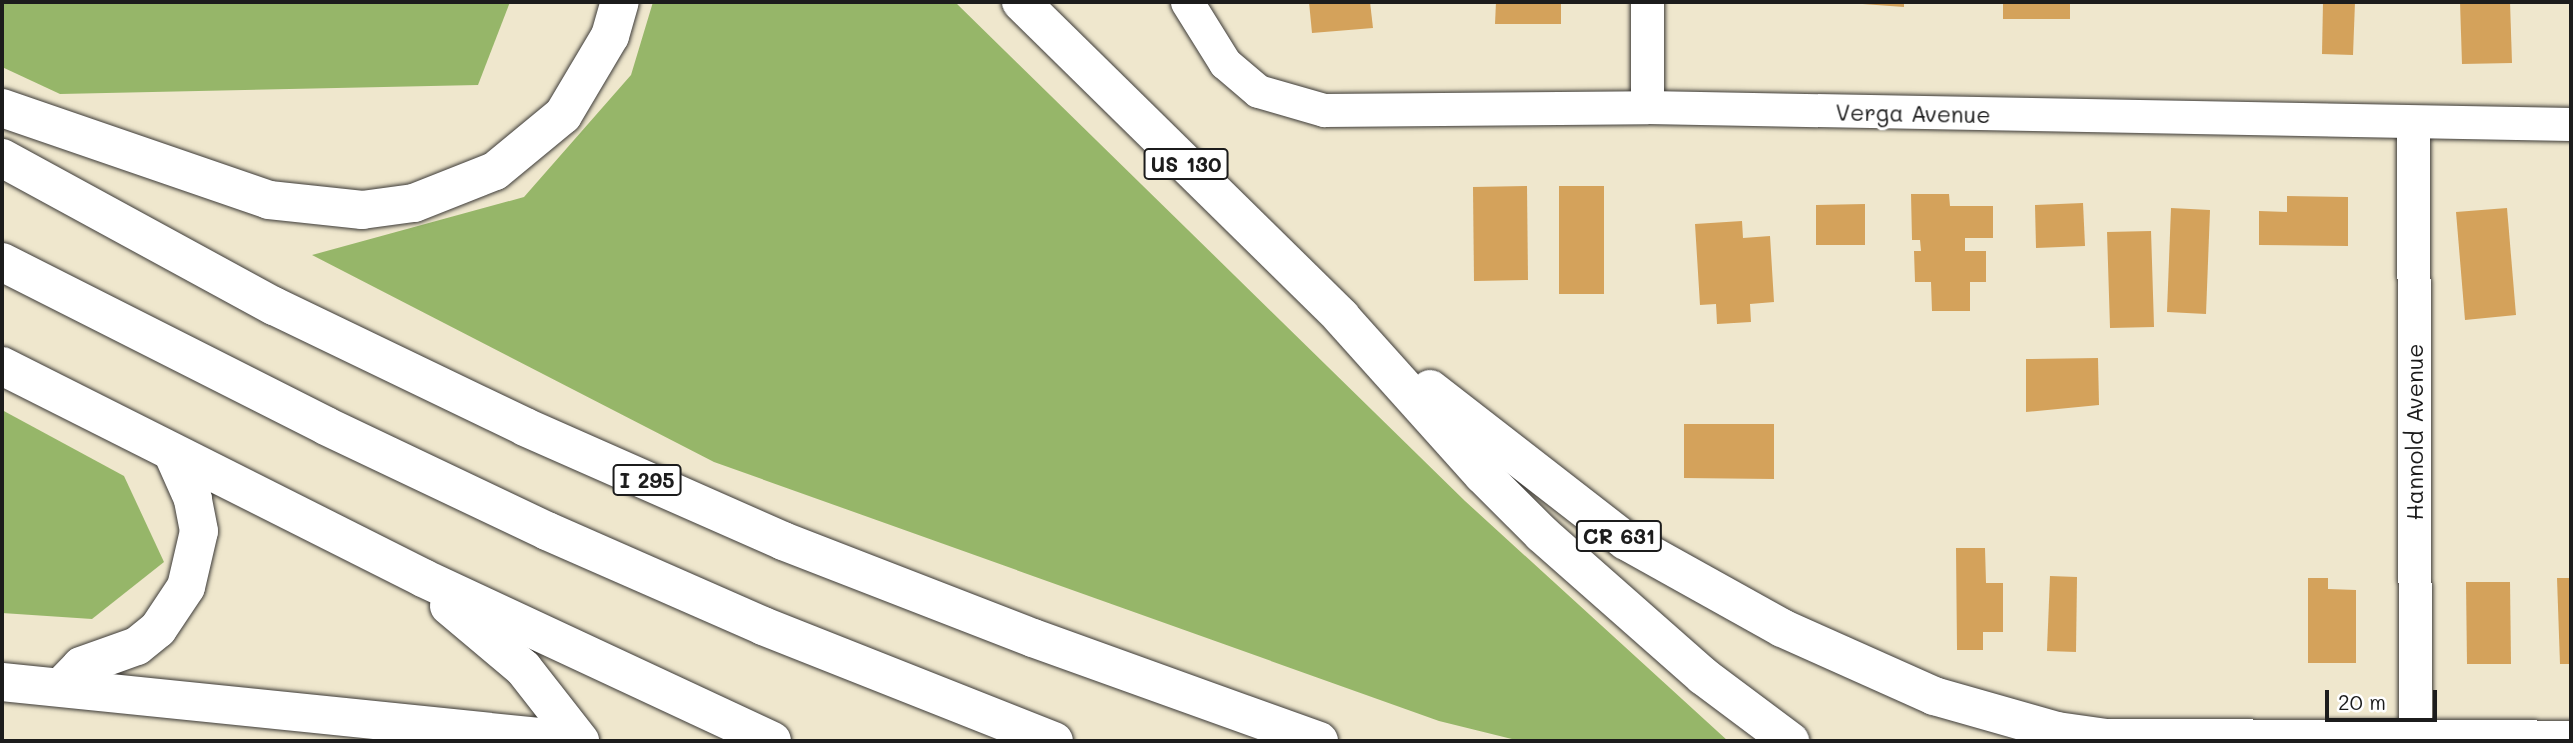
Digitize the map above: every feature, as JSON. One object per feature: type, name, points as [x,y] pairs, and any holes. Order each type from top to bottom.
[{"type":"main road","points":[[2,108],[269,200],[362,210],[414,203],[495,171],[563,115],[605,46],[620,2]]},
{"type":"main road","name":"US 130","points":[[1025,5],[1342,317],[1483,475],[1542,534],[1703,676],[1790,741]]},
{"type":"main road","name":"I 295","points":[[2,158],[274,306],[524,427],[783,541],[1033,638],[1319,741]]},
{"type":"main road","points":[[2,262],[326,426],[547,531],[800,641],[1054,741]]},
{"type":"main road","name":"CR 631","points":[[1342,317],[1532,472],[1626,541],[1772,622],[1934,696],[2057,732],[2107,738],[2571,740]]},
{"type":"main road","points":[[2,366],[376,554],[772,741]]},
{"type":"main road","points":[[61,687],[81,666],[137,646],[158,629],[186,587],[199,531],[193,499],[173,454]]},
{"type":"main road","points":[[376,554],[523,668],[579,741]]},
{"type":"main road","points":[[2,682],[579,741]]},
{"type":"street","name":"Verga Avenue","points":[[1187,2],[1226,63],[1258,91],[1325,110],[1647,107],[2413,124],[2571,124]]},
{"type":"street","points":[[1647,2],[1647,107]]},
{"type":"street","name":"Hannold Avenue","points":[[2413,124],[2415,741]]},
{"type":"green space","points":[[2,2],[510,2],[478,85],[60,94],[2,67]]},
{"type":"green space","points":[[653,2],[955,2],[1465,501],[1728,741],[1520,741],[1439,721],[714,462],[312,255],[524,197],[631,75]]},
{"type":"green space","points":[[2,410],[124,476],[164,562],[92,619],[2,613]]},
{"type":"building","points":[[1309,2],[1370,2],[1373,28],[1312,33]]},
{"type":"building","points":[[1496,2],[1561,2],[1561,24],[1495,24]]},
{"type":"building","points":[[1835,2],[1904,2],[1904,7]]},
{"type":"building","points":[[2003,2],[2070,2],[2070,19],[2003,19]]},
{"type":"building","points":[[2323,2],[2355,2],[2353,55],[2322,54]]},
{"type":"building","points":[[2460,2],[2510,2],[2512,63],[2462,64]]},
{"type":"building","points":[[1527,186],[1528,280],[1474,281],[1473,187]]},
{"type":"building","points":[[1559,186],[1604,186],[1604,294],[1559,294]]},
{"type":"building","points":[[1911,194],[1949,194],[1950,206],[1993,206],[1993,238],[1965,238],[1965,251],[1986,251],[1986,282],[1970,282],[1970,311],[1932,311],[1931,282],[1915,282],[1914,251],[1921,251],[1920,240],[1912,240]]},
{"type":"building","points":[[2287,196],[2348,197],[2348,246],[2259,245],[2259,211],[2287,212]]},
{"type":"building","points":[[2083,203],[2085,246],[2036,248],[2035,205]]},
{"type":"building","points":[[1865,204],[1865,245],[1816,245],[1816,205]]},
{"type":"building","points":[[2171,208],[2210,210],[2206,314],[2167,312]]},
{"type":"building","points":[[2507,208],[2516,315],[2465,320],[2456,212]]},
{"type":"building","points":[[1742,221],[1743,238],[1770,236],[1774,302],[1750,304],[1751,322],[1717,324],[1716,304],[1700,305],[1695,224]]},
{"type":"building","points":[[2151,231],[2154,327],[2110,328],[2107,232]]},
{"type":"building","points":[[2098,358],[2099,405],[2026,412],[2026,359]]},
{"type":"building","points":[[1684,424],[1774,424],[1774,479],[1684,478]]},
{"type":"building","points":[[1956,548],[1985,548],[1986,583],[2003,583],[2003,632],[1983,632],[1983,650],[1957,650]]},
{"type":"building","points":[[2050,576],[2077,577],[2076,652],[2047,651]]},
{"type":"building","points":[[2308,578],[2328,578],[2328,589],[2356,590],[2356,663],[2308,663]]},
{"type":"building","points":[[2557,578],[2571,578],[2571,664],[2560,664]]},
{"type":"building","points":[[2466,582],[2510,582],[2511,664],[2467,664]]}]
